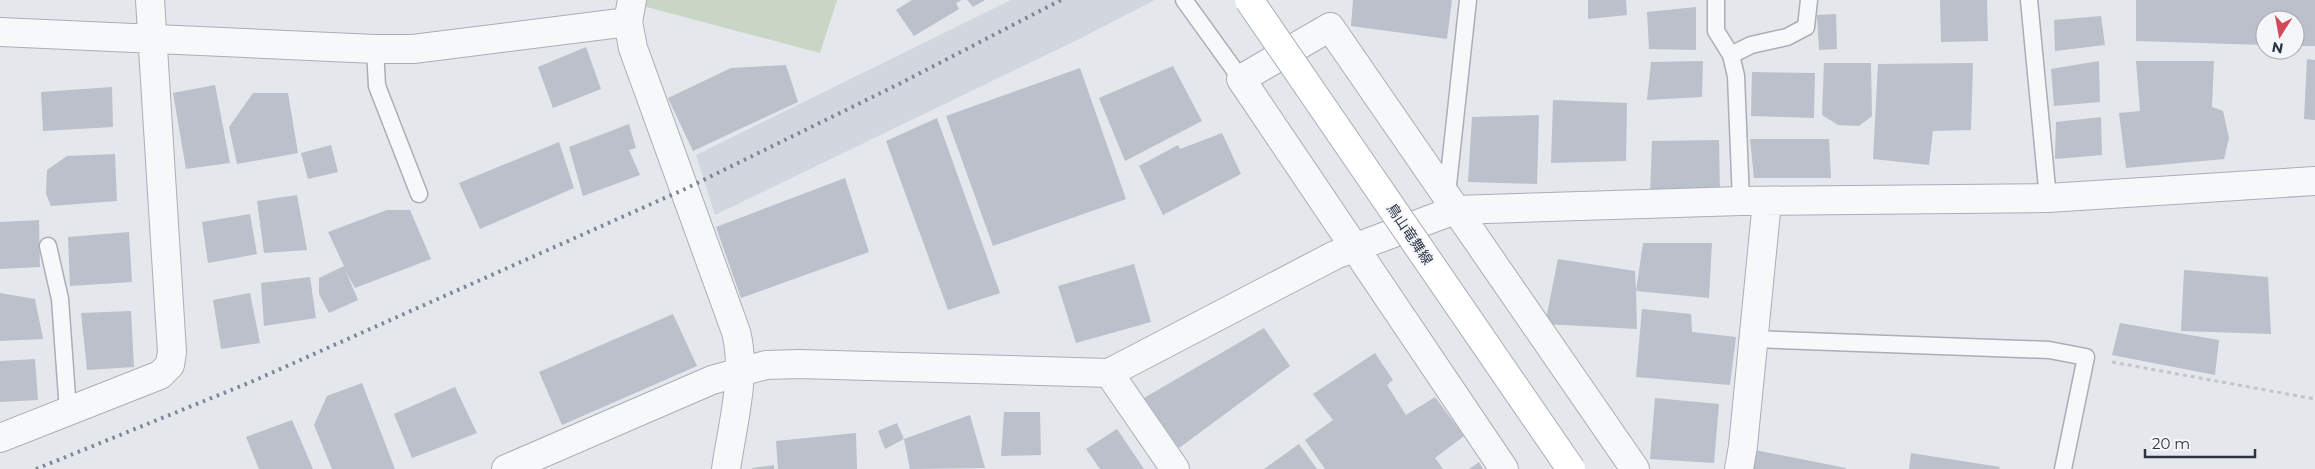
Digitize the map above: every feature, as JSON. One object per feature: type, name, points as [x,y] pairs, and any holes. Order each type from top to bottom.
[{"type":"main road","name":"鳥山竜舞線","points":[[1249,0],[1571,469]]},
{"type":"street","points":[[0,438],[160,375],[170,365],[172,352],[150,0]]},
{"type":"street","points":[[0,32],[375,49],[414,49],[630,11],[633,48],[741,350],[741,370],[726,469]]},
{"type":"street","points":[[1504,469],[1241,79],[1330,26],[1635,469]]},
{"type":"street","points":[[506,469],[678,394],[741,370],[766,365],[799,364],[1110,372],[1335,255],[1354,248],[1451,202],[1768,202],[2048,198],[2315,181]]},
{"type":"street","points":[[1739,469],[1744,446],[1768,202]]},
{"type":"street","points":[[1110,372],[1175,469]]},
{"type":"lane","points":[[1184,0],[1241,79]]},
{"type":"lane","points":[[1451,202],[1468,0]]},
{"type":"lane","points":[[1716,0],[1716,31],[1730,55],[1736,76],[1741,201]]},
{"type":"lane","points":[[1730,55],[1751,45],[1787,37],[1806,26],[1809,0]]},
{"type":"lane","points":[[2030,0],[2048,198]]},
{"type":"lane","points":[[375,49],[377,86],[419,194]]},
{"type":"lane","points":[[48,246],[60,299],[68,411]]},
{"type":"lane","points":[[1754,339],[2049,350],[2086,357],[2063,469]]},
{"type":"path","points":[[2086,357],[2315,399]]},
{"type":"shaded area","points":[[1011,0],[1155,0],[1075,41],[715,215],[696,155]]},
{"type":"green space","points":[[645,0],[837,0],[820,53],[643,6]]},
{"type":"building","points":[[912,0],[962,0],[956,3],[959,9],[914,36],[896,10]]},
{"type":"building","points":[[967,0],[985,0],[973,7]]},
{"type":"building","points":[[1353,0],[1452,0],[1447,39],[1351,26]]},
{"type":"building","points":[[1588,0],[1626,0],[1627,15],[1588,19]]},
{"type":"building","points":[[1940,0],[1987,0],[1988,41],[1941,42]]},
{"type":"building","points":[[2136,0],[2315,0],[2315,46],[2305,46],[2305,10],[2255,10],[2255,45],[2136,41]]},
{"type":"building","points":[[1696,7],[1696,50],[1649,49],[1647,12]]},
{"type":"building","points":[[1836,14],[1837,49],[1819,50],[1817,15]]},
{"type":"building","points":[[2101,16],[2105,45],[2055,51],[2054,20]]},
{"type":"building","points":[[586,47],[601,89],[553,108],[538,67]]},
{"type":"building","points":[[2307,59],[2315,60],[2315,120],[2304,119]]},
{"type":"building","points":[[1703,61],[1702,97],[1647,100],[1651,62]]},
{"type":"building","points":[[2099,61],[2100,102],[2054,106],[2051,69]]},
{"type":"building","points":[[2136,61],[2214,61],[2212,107],[2223,111],[2229,138],[2224,159],[2126,168],[2119,113],[2140,111]]},
{"type":"building","points":[[1824,63],[1871,63],[1872,116],[1859,126],[1838,125],[1822,115]]},
{"type":"building","points":[[1973,63],[1971,130],[1933,131],[1929,165],[1873,159],[1878,64]]},
{"type":"building","points":[[786,65],[798,102],[693,151],[668,98],[731,68]]},
{"type":"building","points":[[1173,66],[1202,121],[1125,161],[1099,98]]},
{"type":"building","points":[[1080,68],[1126,199],[993,246],[946,116]]},
{"type":"building","points":[[1752,72],[1815,73],[1814,118],[1751,116]]},
{"type":"building","points":[[215,85],[230,163],[186,169],[173,93]]},
{"type":"building","points":[[112,87],[113,127],[43,131],[41,92]]},
{"type":"building","points":[[253,93],[288,93],[298,153],[237,164],[229,127]]},
{"type":"building","points":[[1553,100],[1627,103],[1626,161],[1551,163]]},
{"type":"building","points":[[1539,115],[1537,184],[1468,182],[1472,117]]},
{"type":"building","points":[[2101,117],[2102,155],[2055,159],[2056,122]]},
{"type":"building","points":[[937,118],[1000,293],[948,310],[886,141]]},
{"type":"building","points":[[629,124],[636,148],[629,150],[640,175],[583,196],[569,147]]},
{"type":"building","points":[[1222,133],[1241,174],[1163,215],[1139,166],[1178,145],[1180,149]]},
{"type":"building","points":[[1750,139],[1829,139],[1831,178],[1754,178]]},
{"type":"building","points":[[1719,140],[1720,193],[1650,195],[1652,141]]},
{"type":"building","points":[[559,142],[574,188],[480,229],[459,183]]},
{"type":"building","points":[[331,145],[338,172],[308,179],[301,153]]},
{"type":"building","points":[[115,154],[117,201],[51,206],[46,194],[47,170],[67,156]]},
{"type":"building","points":[[845,178],[869,252],[741,298],[716,227]]},
{"type":"building","points":[[297,195],[307,250],[264,253],[257,201]]},
{"type":"building","points":[[387,210],[410,210],[431,259],[355,288],[346,272],[358,300],[329,313],[319,294],[319,278],[344,266],[328,232]]},
{"type":"building","points":[[250,214],[257,254],[208,263],[202,222]]},
{"type":"building","points":[[39,220],[40,267],[0,269],[0,222]]},
{"type":"building","points":[[129,232],[132,282],[70,286],[68,237]]},
{"type":"building","points":[[1643,243],[1712,243],[1709,298],[1636,291]]},
{"type":"building","points":[[1558,259],[1635,271],[1637,329],[1545,324]]},
{"type":"building","points":[[1134,264],[1151,322],[1076,343],[1058,286]]},
{"type":"building","points":[[2184,270],[2268,277],[2271,334],[2181,331]]},
{"type":"building","points":[[310,277],[316,318],[264,326],[261,283]]},
{"type":"building","points":[[0,293],[35,299],[43,339],[0,341]]},
{"type":"building","points":[[250,293],[260,343],[221,349],[213,300]]},
{"type":"building","points":[[1642,309],[1691,314],[1692,332],[1736,337],[1730,385],[1636,377]]},
{"type":"building","points":[[131,311],[134,367],[87,370],[81,313]]},
{"type":"building","points":[[673,314],[697,366],[562,425],[539,372]]},
{"type":"building","points":[[2120,323],[2219,340],[2215,375],[2112,355]]},
{"type":"building","points":[[1264,328],[1290,366],[1179,448],[1144,398]]},
{"type":"building","points":[[1375,353],[1393,380],[1387,385],[1406,415],[1435,397],[1464,436],[1435,458],[1443,469],[1325,469],[1305,440],[1333,420],[1313,394]]},
{"type":"building","points":[[35,359],[38,400],[0,402],[0,361]]},
{"type":"building","points":[[362,383],[395,469],[332,469],[314,425],[327,396]]},
{"type":"building","points":[[455,387],[477,433],[412,458],[394,414]]},
{"type":"building","points":[[1655,398],[1719,404],[1714,463],[1650,459]]},
{"type":"building","points":[[1004,412],[1040,412],[1041,455],[1001,456]]},
{"type":"building","points":[[970,415],[985,468],[910,469],[904,439]]},
{"type":"building","points":[[292,420],[313,469],[259,469],[246,437]]},
{"type":"building","points":[[897,423],[904,439],[885,449],[878,431]]},
{"type":"building","points":[[1117,429],[1144,469],[1100,469],[1086,449]]},
{"type":"building","points":[[856,433],[857,469],[778,469],[776,441]]},
{"type":"building","points":[[1299,444],[1317,469],[1264,469]]},
{"type":"building","points":[[1755,450],[1846,468],[1846,469],[1752,469]]},
{"type":"building","points":[[1911,453],[2000,467],[1999,469],[1909,469]]},
{"type":"building","points":[[1479,462],[1483,469],[1469,469]]},
{"type":"building","points":[[774,465],[774,469],[752,469],[752,468]]},
{"type":"railway","points":[[36,469],[251,382],[685,189],[901,83],[1061,0]]}]
